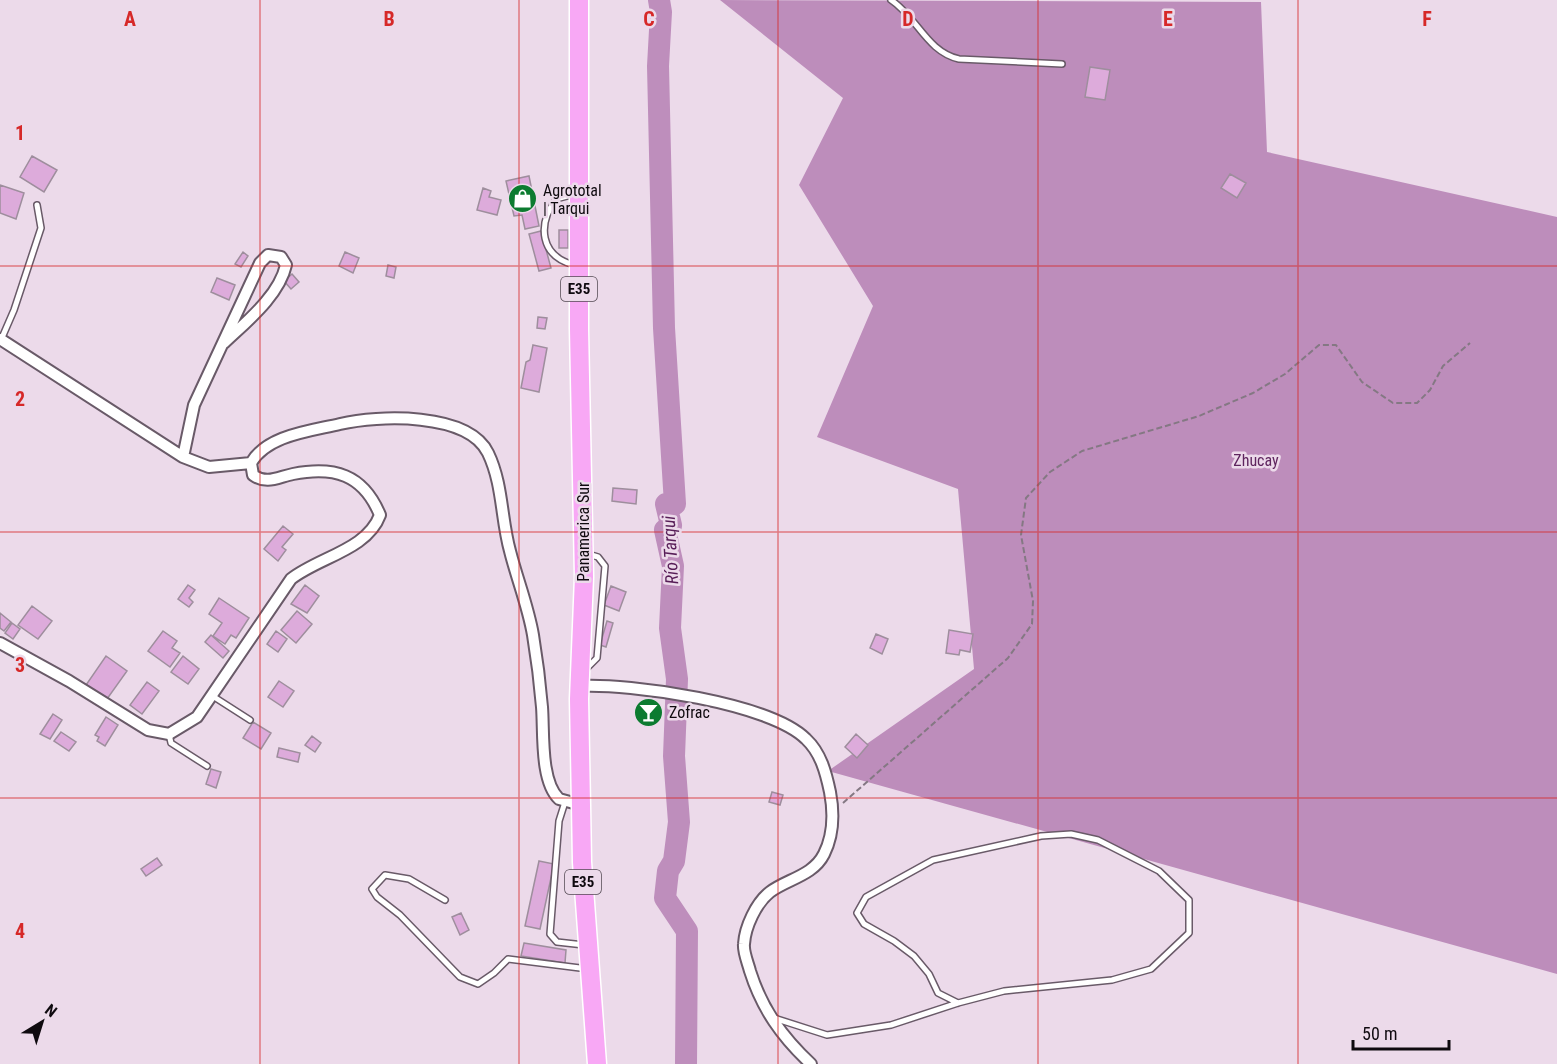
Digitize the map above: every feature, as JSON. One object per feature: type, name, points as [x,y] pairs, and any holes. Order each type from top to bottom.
[{"type":"highway","name":"Panamerica Sur","points":[[579,0],[579,267],[584,553],[573,803],[589,945],[597,1064]]},
{"type":"street","points":[[183,457],[194,405],[260,263],[268,255],[281,257],[286,265],[277,286],[257,312],[224,343]]},
{"type":"street","points":[[1,339],[183,457],[209,467],[251,463]]},
{"type":"street","points":[[0,643],[69,681],[148,730],[169,734],[197,717],[291,579],[306,568],[345,550],[368,535],[380,515],[372,494],[355,480],[326,471],[294,473],[269,481],[259,480],[253,475],[251,463],[256,454],[268,445],[336,426],[368,420],[418,420],[444,423],[464,430],[482,443],[489,454],[501,493],[509,549],[533,634],[540,687],[545,758],[550,786],[553,794],[573,803]]},
{"type":"street","points":[[580,680],[696,699],[758,713],[783,723],[806,738],[818,753],[825,771],[834,810],[831,834],[824,855],[811,870],[769,893],[754,912],[743,946],[757,992],[770,1016],[788,1042],[811,1064]]},
{"type":"lane","points":[[891,0],[910,16],[930,42],[944,55],[959,59],[1062,64]]},
{"type":"lane","points":[[579,194],[556,199],[546,215],[543,228],[553,254],[563,262],[579,267]]},
{"type":"lane","points":[[1,339],[41,228],[36,205]]},
{"type":"lane","points":[[211,695],[249,720]]},
{"type":"lane","points":[[169,734],[171,743],[207,766]]},
{"type":"lane","points":[[573,803],[559,821],[550,934],[557,942],[589,945]]},
{"type":"lane","points":[[770,1016],[827,1035],[891,1025],[1004,991],[1112,980],[1151,969],[1189,933],[1189,900],[1159,871],[1098,840],[1071,834],[1041,836],[933,860],[866,897],[856,913],[864,924],[894,940],[914,957],[929,974],[938,993],[958,1003]]},
{"type":"lane","points":[[445,900],[409,879],[386,875],[372,889],[377,897],[408,922],[460,977],[478,984],[508,959],[589,969]]},
{"type":"path","points":[[834,810],[1008,658],[1032,624],[1033,601],[1021,535],[1026,498],[1050,472],[1082,451],[1199,416],[1253,393],[1285,374],[1319,345],[1336,345],[1362,382],[1394,403],[1417,403],[1430,390],[1443,366],[1470,344]]},
{"type":"green space","name":"Zhucay","points":[[720,0],[1261,2],[1267,152],[1557,217],[1557,974],[828,771],[974,669],[958,489],[817,437],[873,306],[799,185],[843,98]]},
{"type":"building","points":[[1090,67],[1110,70],[1105,100],[1085,97]]},
{"type":"building","points":[[32,156],[57,170],[44,192],[20,177]]},
{"type":"building","points":[[1230,174],[1246,183],[1237,198],[1221,188]]},
{"type":"building","points":[[529,176],[539,226],[525,229],[522,215],[514,216],[506,181]]},
{"type":"building","points":[[0,185],[24,193],[16,219],[0,213]]},
{"type":"building","points":[[483,188],[491,191],[489,197],[501,200],[497,215],[477,210]]},
{"type":"building","points":[[559,230],[568,230],[568,248],[559,248]]},
{"type":"building","points":[[541,231],[551,268],[539,271],[529,234]]},
{"type":"building","points":[[243,252],[248,256],[241,267],[235,264]]},
{"type":"building","points":[[345,252],[359,258],[353,273],[339,266]]},
{"type":"building","points":[[388,265],[396,267],[394,278],[386,276]]},
{"type":"building","points":[[292,274],[299,282],[291,289],[284,281]]},
{"type":"building","points":[[217,278],[235,285],[229,300],[211,292]]},
{"type":"building","points":[[538,317],[547,318],[545,329],[537,328]]},
{"type":"building","points":[[533,345],[547,348],[539,392],[521,388],[526,362],[530,360]]},
{"type":"building","points":[[613,488],[637,490],[636,504],[612,501]]},
{"type":"building","points":[[283,526],[293,534],[282,547],[286,550],[278,561],[264,549]]},
{"type":"building","points":[[188,585],[195,590],[189,598],[193,602],[189,607],[178,599]]},
{"type":"building","points":[[305,585],[319,596],[307,613],[291,604]]},
{"type":"building","points":[[611,586],[626,592],[619,611],[604,605]]},
{"type":"building","points":[[219,598],[249,618],[236,638],[231,635],[225,644],[213,636],[222,623],[209,614]]},
{"type":"building","points":[[32,606],[52,621],[38,639],[18,625]]},
{"type":"building","points":[[297,611],[312,624],[296,643],[281,630]]},
{"type":"building","points":[[0,613],[11,622],[4,631],[0,628]]},
{"type":"building","points":[[607,621],[613,623],[606,647],[600,645]]},
{"type":"building","points":[[12,623],[20,629],[13,639],[5,633]]},
{"type":"building","points":[[949,630],[973,634],[970,652],[960,650],[959,655],[946,653]]},
{"type":"building","points":[[163,631],[177,641],[172,648],[180,653],[170,667],[148,651]]},
{"type":"building","points":[[276,631],[287,639],[278,652],[267,644]]},
{"type":"building","points":[[876,634],[888,639],[882,654],[870,648]]},
{"type":"building","points":[[211,635],[229,651],[223,658],[205,642]]},
{"type":"building","points":[[106,656],[127,671],[107,699],[86,685]]},
{"type":"building","points":[[183,656],[199,669],[188,684],[171,672]]},
{"type":"building","points":[[279,681],[294,691],[283,707],[268,697]]},
{"type":"building","points":[[147,682],[159,691],[142,714],[130,705]]},
{"type":"building","points":[[53,714],[62,720],[50,739],[40,734]]},
{"type":"building","points":[[106,717],[118,725],[105,746],[97,741],[99,737],[95,735]]},
{"type":"building","points":[[253,722],[271,733],[261,749],[243,738]]},
{"type":"building","points":[[61,732],[76,742],[69,751],[54,741]]},
{"type":"building","points":[[856,734],[868,745],[857,758],[845,747]]},
{"type":"building","points":[[312,736],[321,743],[315,752],[305,745]]},
{"type":"building","points":[[279,748],[300,753],[298,762],[277,757]]},
{"type":"building","points":[[211,769],[221,772],[216,788],[206,784]]},
{"type":"building","points":[[772,792],[783,795],[780,805],[769,802]]},
{"type":"building","points":[[157,858],[162,865],[146,876],[141,869]]},
{"type":"building","points":[[539,861],[554,864],[540,929],[525,926]]},
{"type":"building","points":[[461,913],[469,930],[460,935],[452,917]]},
{"type":"building","points":[[524,943],[566,950],[565,963],[521,956]]},
{"type":"waterway","name":"Río Tarqui","points":[[659,0],[661,12],[658,66],[664,328],[675,504],[666,504],[671,525],[665,530],[673,566],[670,628],[677,679],[674,756],[679,822],[674,861],[668,871],[665,898],[687,931],[686,1064]]},
{"type":"place","name":"Agrototal | Tarqui","points":[[522,199]]},
{"type":"place","name":"Zofrac","points":[[648,712]]}]
